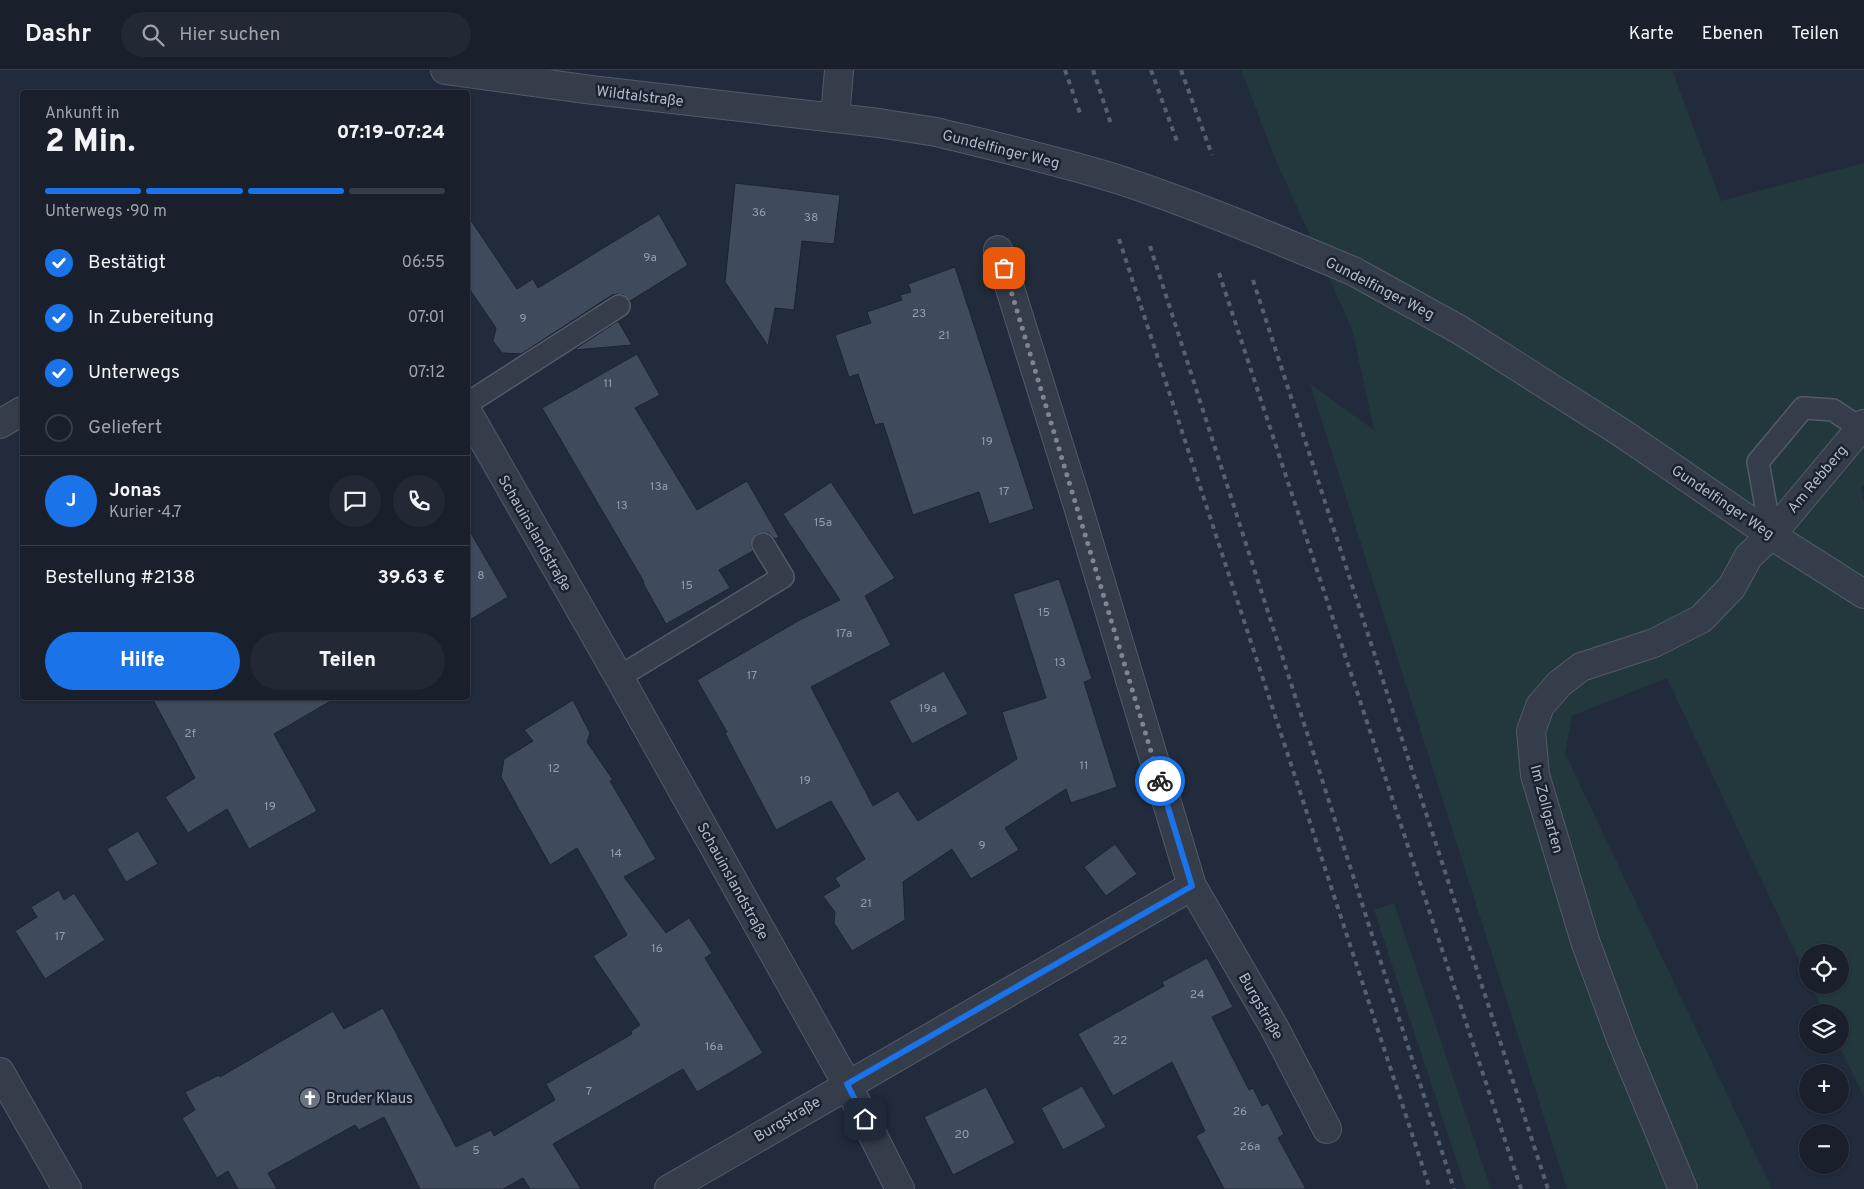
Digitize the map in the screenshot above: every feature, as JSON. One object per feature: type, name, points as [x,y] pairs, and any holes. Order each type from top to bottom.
[{"type":"street","name":"Wildtalstraße","points":[[445,70],[592,90],[835,118]]},
{"type":"street","points":[[835,118],[839,70]]},
{"type":"street","name":"Gundelfinger Weg","points":[[835,118],[936,132],[1120,180],[1246,226],[1353,271],[1460,330],[1622,433],[1771,535],[1864,594]]},
{"type":"street","name":"Burgstraße","points":[[998,250],[1077,503],[1192,886],[1274,1027],[1327,1129]]},
{"type":"street","points":[[0,424],[20,412]]},
{"type":"street","name":"Schauinslandstraße","points":[[470,417],[619,677],[847,1084],[900,1189]]},
{"type":"street","name":"Am Rebberg","points":[[1771,535],[1862,426]]},
{"type":"street","name":"Im Zollgarten","points":[[1683,1189],[1621,1039],[1585,941],[1535,775],[1531,731],[1540,706],[1559,684],[1581,667],[1654,643],[1702,619],[1732,587],[1748,557],[1771,535]]},
{"type":"street","name":"Burgstraße","points":[[669,1189],[847,1084],[1192,886]]},
{"type":"street","points":[[0,1072],[67,1189]]},
{"type":"lane","points":[[470,402],[619,306]]},
{"type":"lane","points":[[1771,535],[1758,462],[1782,432],[1803,408],[1832,410],[1862,426]]},
{"type":"lane","points":[[619,677],[783,577],[763,544]]},
{"type":"green space","points":[[1241,70],[1672,70],[1721,201],[1864,163],[1864,484],[1861,488],[1864,501],[1864,1097],[1843,1054],[1849,1054],[1849,1004],[1820,1004],[1815,994],[1849,994],[1849,944],[1799,944],[1799,960],[1667,678],[1572,716],[1565,753],[1772,1189],[1567,1189],[1310,384],[1374,430],[1352,329],[1275,158]]},
{"type":"green space","points":[[1394,903],[1491,1189],[1466,1189],[1374,910]]},
{"type":"building","points":[[735,183],[840,195],[834,244],[802,241],[794,310],[775,308],[768,346],[725,282]]},
{"type":"building","points":[[659,214],[688,265],[630,301],[624,295],[612,295],[521,354],[502,353],[493,341],[496,328],[470,290],[470,219],[517,289],[533,279],[538,288]]},
{"type":"building","points":[[955,267],[1034,509],[989,524],[979,492],[913,515],[883,423],[875,425],[858,374],[849,377],[835,335],[871,323],[867,312],[902,300],[900,295],[911,292],[908,284]]},
{"type":"building","points":[[618,321],[632,345],[574,350]]},
{"type":"building","points":[[637,354],[660,395],[635,408],[697,510],[747,481],[779,537],[775,539],[769,533],[763,532],[756,534],[751,544],[753,551],[719,570],[730,588],[666,624],[644,582],[542,408]]},
{"type":"building","points":[[831,482],[895,578],[865,596],[891,645],[811,687],[873,806],[898,791],[918,821],[1017,759],[1002,712],[1046,698],[1013,594],[1059,579],[1092,679],[1084,682],[1117,787],[1071,803],[1066,789],[1005,828],[1019,850],[971,879],[952,849],[903,882],[905,920],[852,951],[834,923],[835,912],[823,896],[840,886],[835,878],[865,859],[831,801],[776,830],[725,733],[727,732],[697,680],[798,621],[840,600],[783,514]]},
{"type":"building","points":[[470,531],[508,597],[470,620]]},
{"type":"building","points":[[944,671],[968,714],[912,744],[889,701]]},
{"type":"building","points":[[153,700],[333,700],[274,734],[317,811],[249,849],[227,809],[188,833],[165,797],[195,778]]},
{"type":"building","points":[[573,700],[590,733],[587,742],[613,780],[610,781],[656,859],[624,877],[666,933],[689,918],[712,953],[705,958],[763,1053],[697,1092],[683,1069],[553,1144],[581,1189],[530,1189],[523,1178],[503,1189],[420,1189],[384,1117],[359,1130],[355,1125],[268,1173],[277,1189],[238,1189],[228,1171],[217,1178],[182,1118],[195,1110],[185,1092],[219,1075],[220,1077],[333,1011],[344,1029],[383,1008],[456,1147],[491,1130],[494,1136],[555,1100],[546,1084],[632,1034],[631,1031],[640,1025],[593,956],[627,935],[577,848],[550,865],[501,777],[504,759],[533,741],[524,730]]},
{"type":"building","points":[[138,831],[158,864],[126,882],[107,849]]},
{"type":"building","points":[[1115,844],[1137,874],[1106,896],[1084,867]]},
{"type":"building","points":[[59,890],[64,900],[74,893],[105,940],[45,979],[15,931],[37,917],[31,907]]},
{"type":"building","points":[[1207,958],[1233,1007],[1212,1017],[1249,1090],[1253,1088],[1262,1106],[1268,1103],[1284,1134],[1278,1138],[1306,1189],[1224,1189],[1196,1136],[1205,1131],[1172,1062],[1113,1096],[1078,1034],[1164,986],[1162,982]]},
{"type":"building","points":[[1082,1086],[1106,1127],[1063,1150],[1041,1108]]},
{"type":"building","points":[[986,1087],[1015,1143],[953,1175],[924,1117]]},
{"type":"railway","points":[[1065,70],[1081,116]]},
{"type":"railway","points":[[1093,70],[1112,127]]},
{"type":"railway","points":[[1151,70],[1178,144]]},
{"type":"railway","points":[[1181,70],[1212,155]]},
{"type":"railway","points":[[1119,239],[1430,1189]]},
{"type":"railway","points":[[1150,246],[1454,1189]]},
{"type":"railway","points":[[1219,273],[1521,1189]]},
{"type":"railway","points":[[1253,280],[1548,1189]]},
{"type":"way so far","points":[[1004,268],[1160,781]]},
{"type":"place","name":"Bruder Klaus","points":[[310,1098]]},
{"type":"route","points":[[865,1119],[847,1084],[1192,886],[1160,781]]}]
